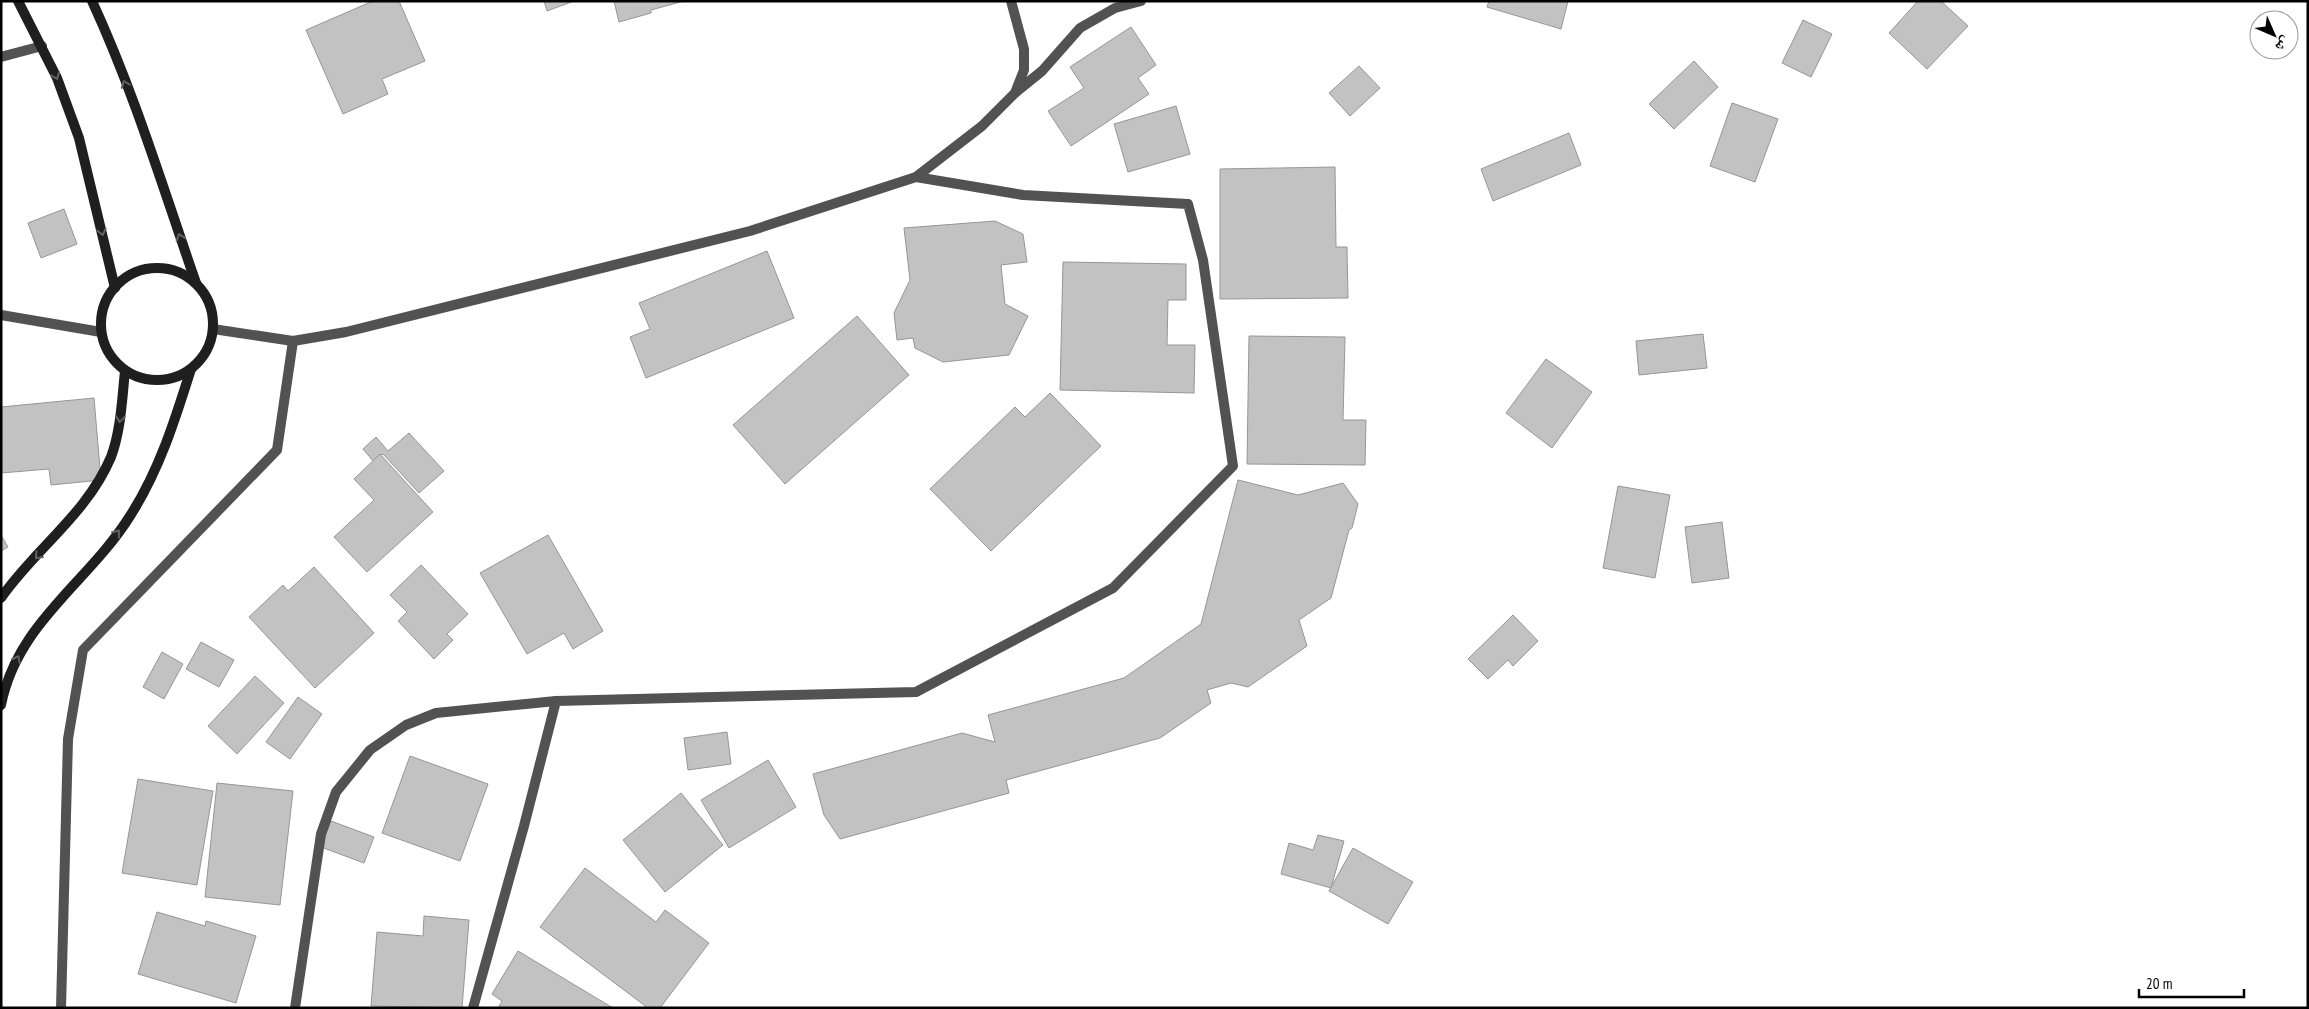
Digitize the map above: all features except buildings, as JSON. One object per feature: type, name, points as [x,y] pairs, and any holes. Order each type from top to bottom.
[{"type":"main road","points":[[18,1],[57,78],[79,138],[115,288]]},
{"type":"main road","points":[[92,1],[107,34],[150,150],[196,283],[210,304],[213,329],[207,352],[191,369],[181,376],[147,380],[125,371],[109,353],[101,332],[103,308],[115,288],[124,279],[148,269],[174,270],[196,283]]},
{"type":"main road","points":[[1,706],[16,660],[37,626],[96,561],[130,517],[152,478],[174,421],[191,369]]},
{"type":"main road","points":[[1,598],[86,503],[100,480],[111,456],[119,427],[125,371]]},
{"type":"street","points":[[1011,1],[1024,49],[1024,70],[1015,93]]},
{"type":"street","points":[[213,329],[294,341],[346,332],[750,231],[916,177],[982,126],[1015,93],[1042,71],[1080,28],[1115,8],[1141,1]]},
{"type":"street","points":[[1,57],[42,46]]},
{"type":"street","points":[[295,1008],[321,834],[336,792],[370,750],[406,725],[436,713],[556,701],[916,692],[1113,588],[1233,466],[1203,260],[1188,204],[1023,195],[916,177]]},
{"type":"street","points":[[1,315],[101,332]]},
{"type":"street","points":[[62,1008],[68,739],[83,650],[277,450],[294,341]]},
{"type":"street","points":[[473,1008],[524,826],[556,701]]}]
